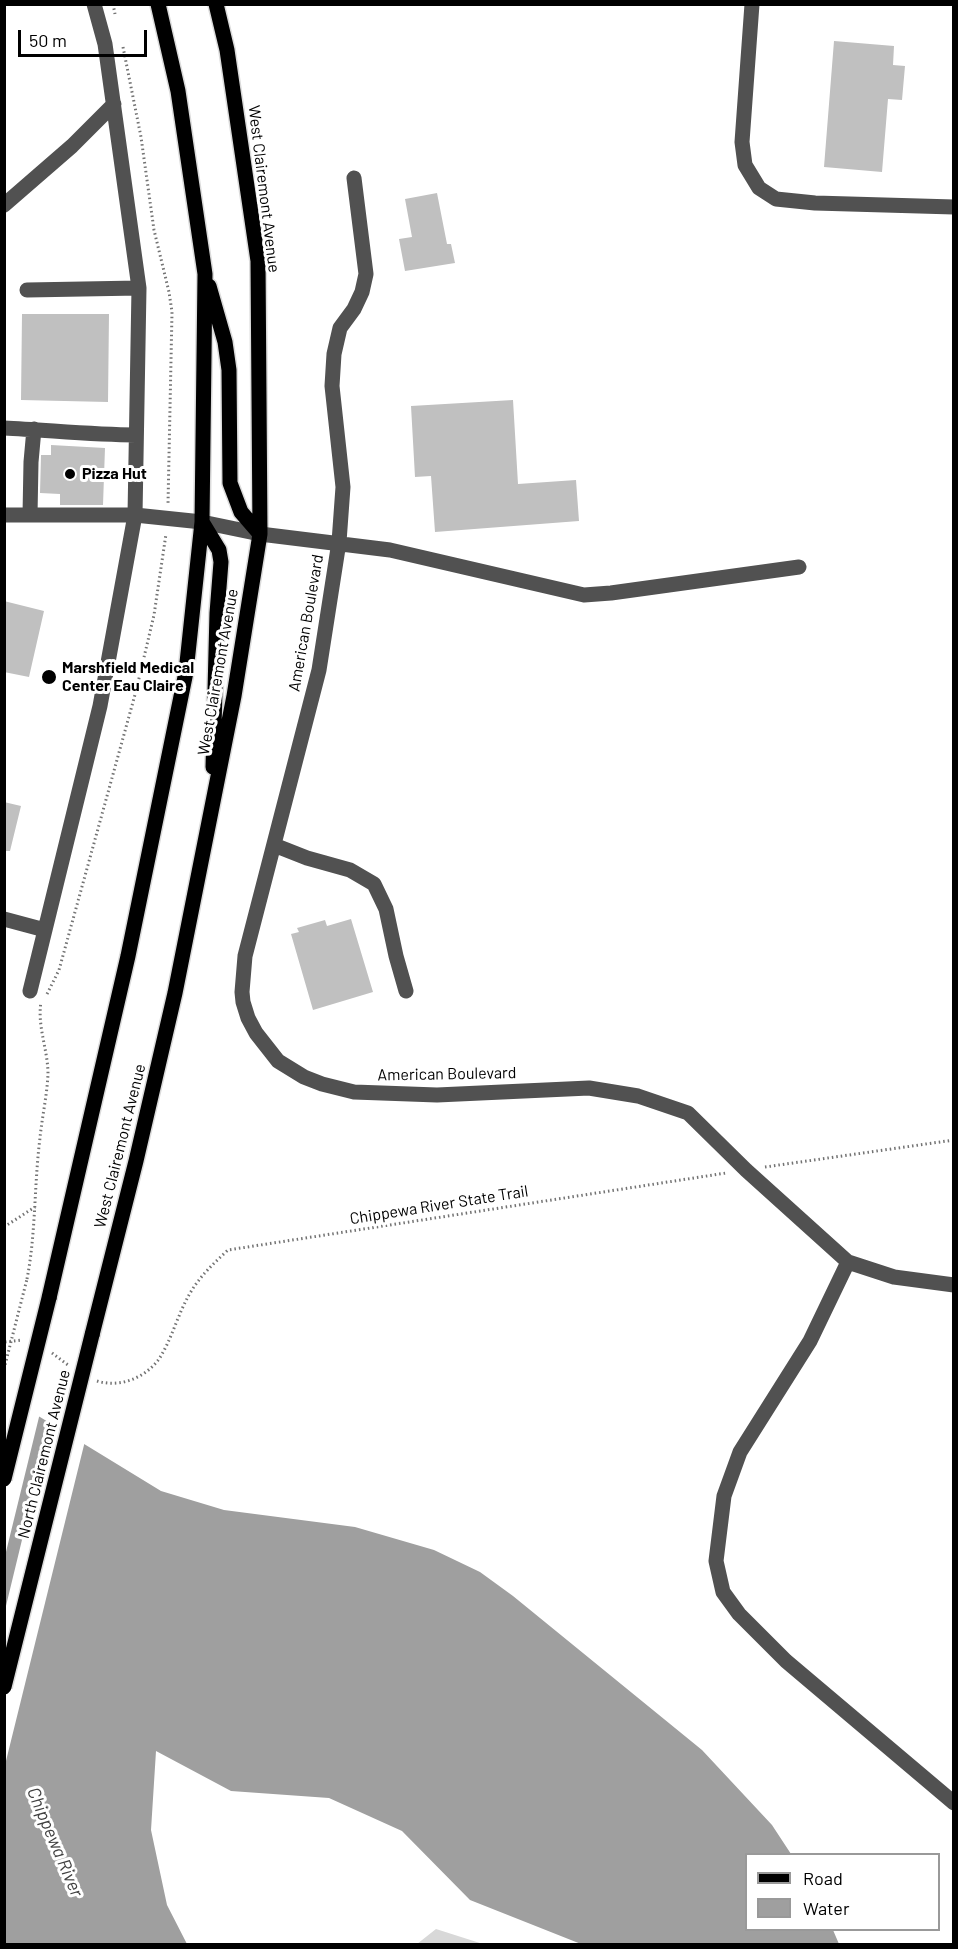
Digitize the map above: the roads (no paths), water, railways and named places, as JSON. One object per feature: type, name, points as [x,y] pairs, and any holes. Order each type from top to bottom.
[{"type":"main road","name":"West Clairemont Avenue","points":[[48,1298],[128,956],[186,672],[202,522],[206,274],[178,92],[158,4]]},
{"type":"main road","name":"West Clairemont Avenue","points":[[92,1335],[176,993],[234,696],[260,534],[258,261],[227,50],[216,4]]},
{"type":"main road","points":[[206,274],[220,322],[229,370],[230,483],[240,512],[260,534]]},
{"type":"main road","points":[[202,522],[219,550],[221,562],[215,659],[212,806]]},
{"type":"main road","name":"North Clairemont Avenue","points":[[4,1479],[48,1298]]},
{"type":"main road","name":"North Clairemont Avenue","points":[[4,1688],[92,1335]]},
{"type":"street","points":[[35,997],[45,930],[100,706],[135,515],[139,288],[105,44],[93,4]]},
{"type":"street","points":[[752,4],[742,142],[745,165],[759,188],[777,199],[815,203],[954,207]]},
{"type":"street","points":[[4,205],[72,146],[114,104]]},
{"type":"street","name":"American Boulevard","points":[[354,178],[366,274],[362,292],[354,309],[340,327],[334,354],[332,386],[343,487],[339,542],[319,670],[246,956],[243,1002],[256,1033],[278,1061],[289,1069],[322,1084],[354,1092],[436,1095],[589,1088],[638,1096],[688,1113],[746,1170],[848,1262],[894,1277],[954,1286]]},
{"type":"street","points":[[27,290],[139,288]]},
{"type":"street","points":[[4,428],[98,435],[136,435]]},
{"type":"street","points":[[30,515],[34,429]]},
{"type":"street","points":[[4,515],[135,515],[202,522],[260,534],[390,550],[584,595],[622,592],[799,567]]},
{"type":"street","points":[[274,845],[307,858],[350,870],[374,884],[386,909],[406,991]]},
{"type":"street","points":[[4,919],[45,930]]},
{"type":"street","points":[[848,1262],[810,1341],[740,1452],[724,1496],[716,1561],[723,1593],[739,1614],[786,1661],[954,1803]]},
{"type":"water","name":"Chippewa River","points":[[4,1395],[161,1491],[224,1510],[355,1527],[434,1550],[480,1572],[513,1596],[702,1750],[772,1825],[790,1853],[745,1853],[745,1931],[833,1931],[839,1944],[581,1944],[470,1900],[402,1831],[329,1798],[231,1791],[156,1751],[151,1830],[167,1905],[187,1944],[5,1944]]},
{"type":"place","name":"Pizza Hut","points":[[70,474]]},
{"type":"place","name":"Marshfield Medical Center Eau Claire","points":[[49,677]]}]
